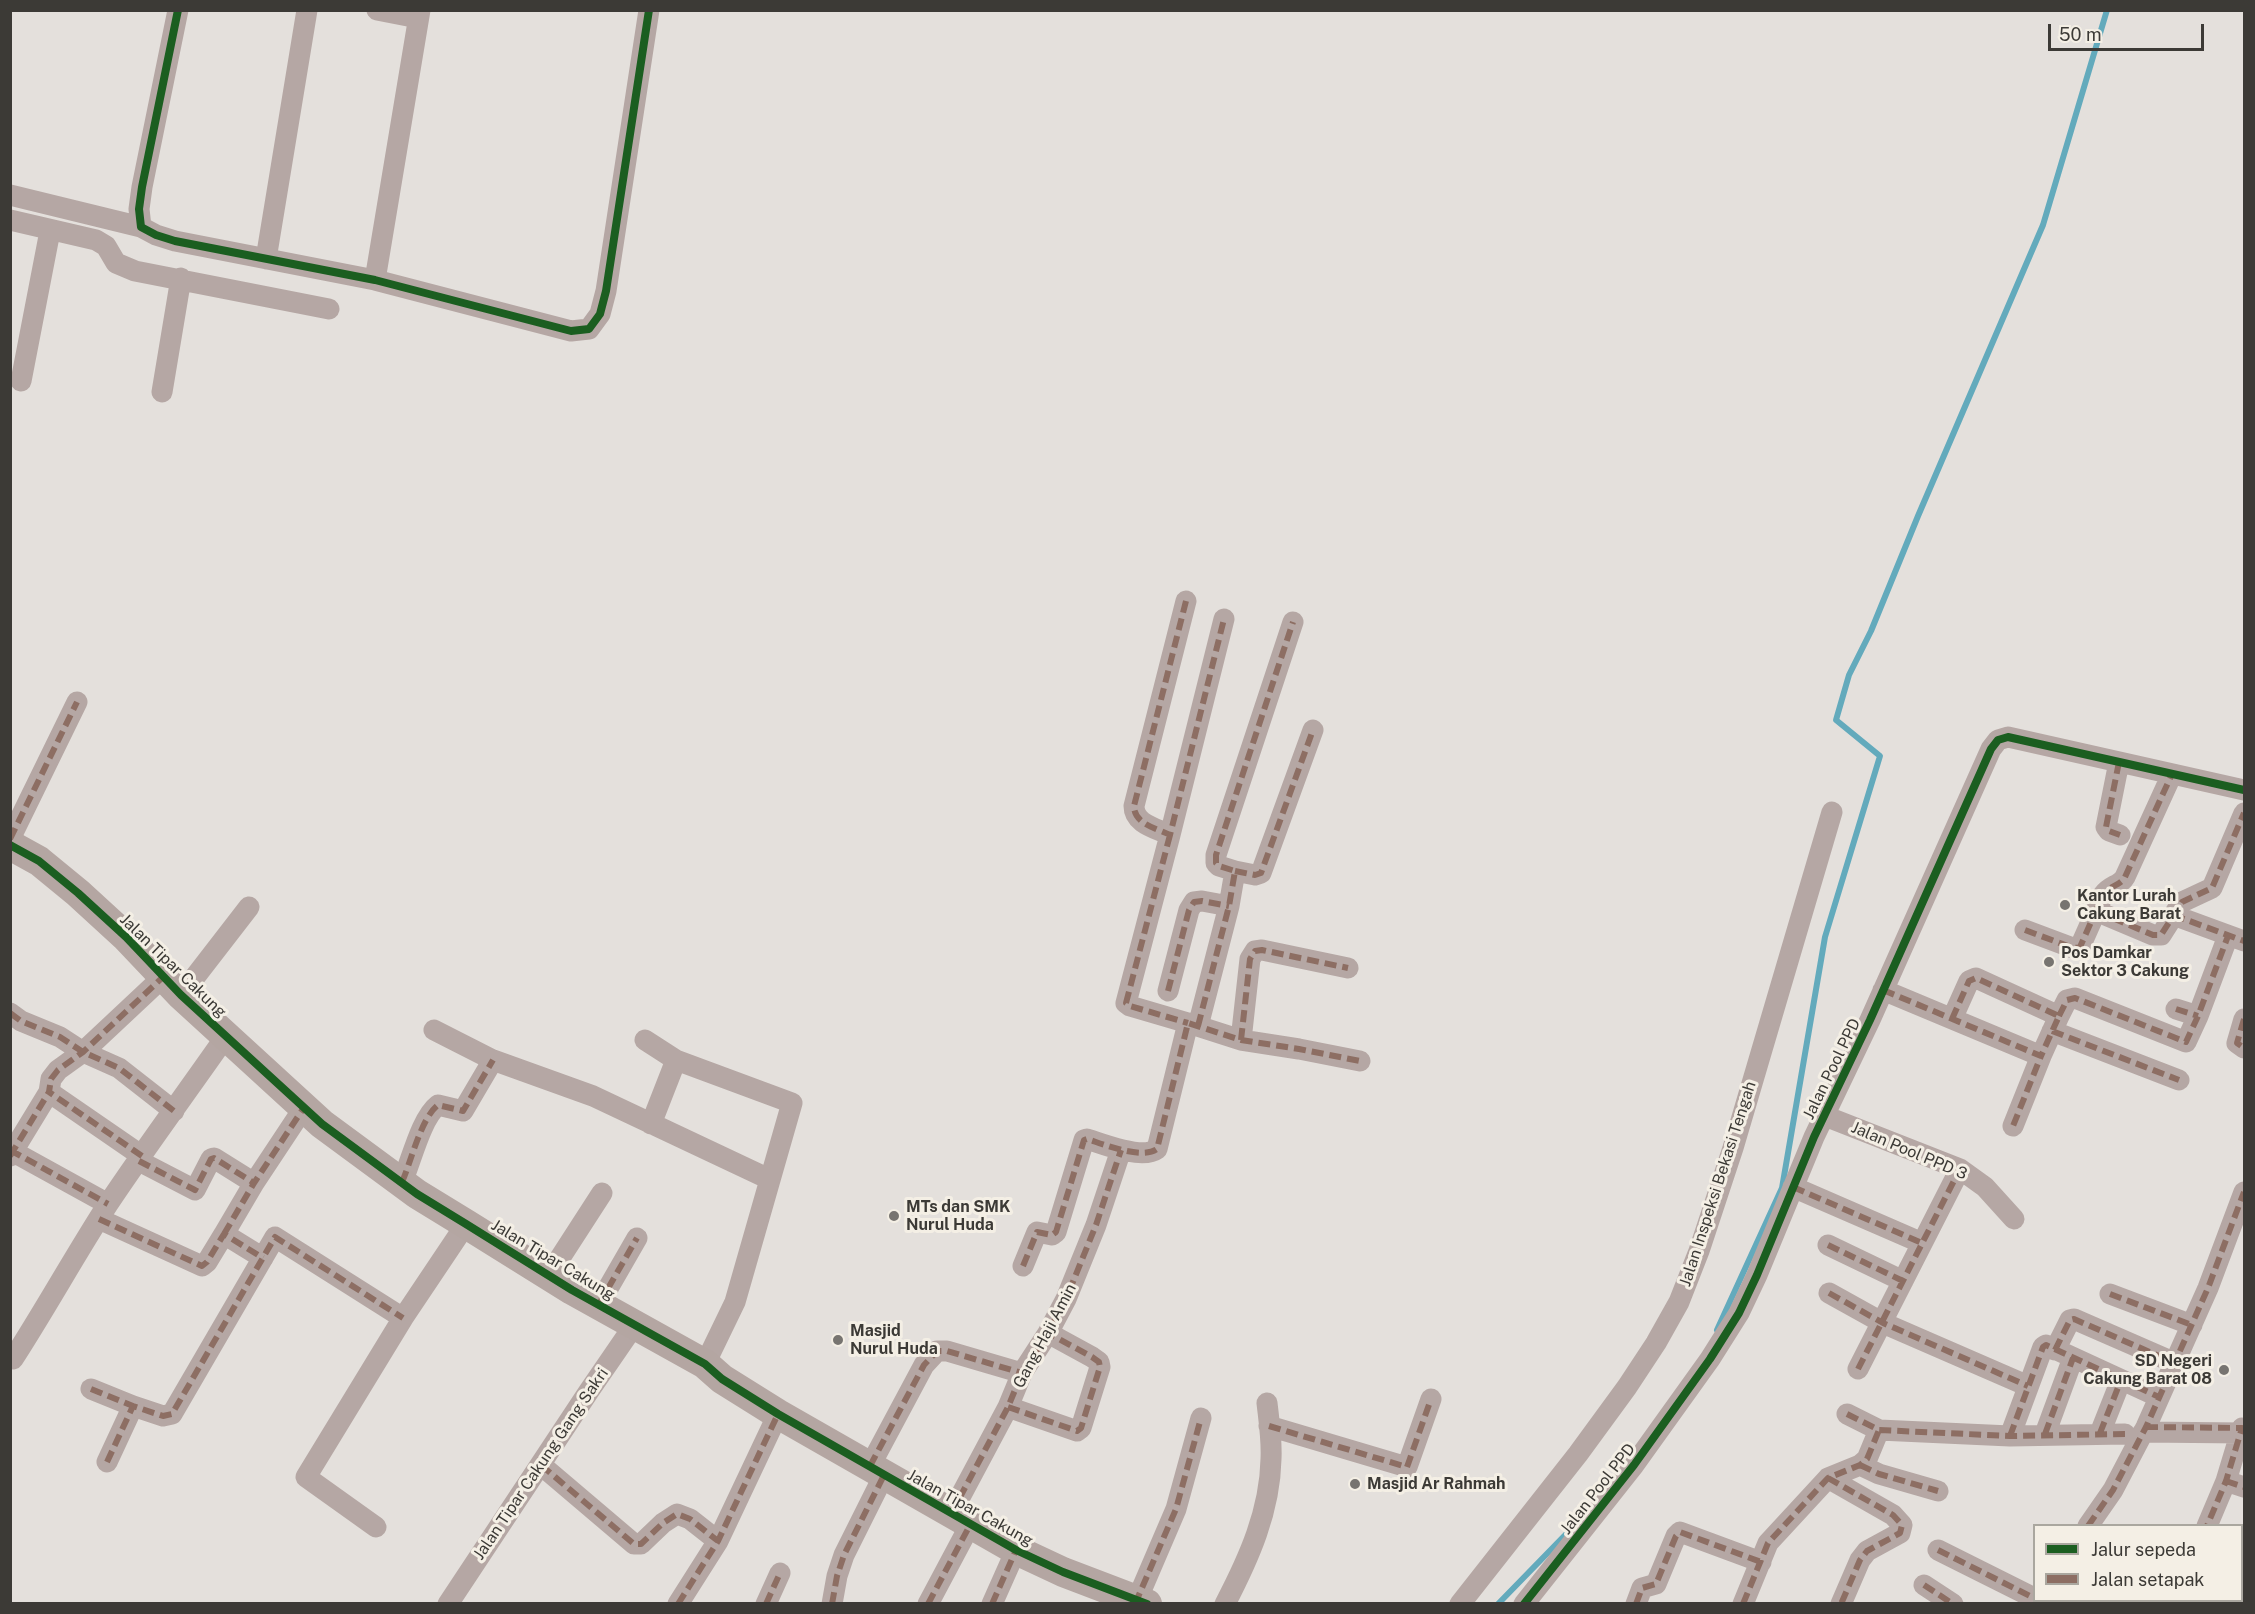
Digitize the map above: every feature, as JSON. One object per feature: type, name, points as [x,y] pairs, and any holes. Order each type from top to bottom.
[{"type":"street","points":[[141,227],[139,209],[142,187],[178,10]]},
{"type":"street","points":[[266,259],[308,10]]},
{"type":"street","points":[[375,280],[419,14],[377,10]]},
{"type":"street","points":[[10,195],[141,227],[175,241],[375,280],[571,331],[589,329],[600,314],[606,291],[650,10]]},
{"type":"street","points":[[10,220],[101,242],[116,263],[129,269],[329,309]]},
{"type":"street","points":[[21,381],[50,231]]},
{"type":"street","points":[[162,392],[181,278]]},
{"type":"street","points":[[1170,835],[1137,820],[1134,806],[1186,602]]},
{"type":"street","points":[[1224,619],[1126,1003],[1241,1040],[1299,1048],[1360,1061]]},
{"type":"street","points":[[1293,622],[1216,855],[1216,863],[1219,866],[1255,875],[1261,873],[1313,730]]},
{"type":"street","points":[[10,839],[77,702]]},
{"type":"street","name":"Jalan Pool PPD","points":[[1524,1604],[1624,1479],[1724,1338],[1757,1275],[1793,1187],[1991,749],[1998,740],[2008,737],[2244,790]]},
{"type":"street","points":[[2119,762],[2106,827],[2109,831],[2120,835]]},
{"type":"street","points":[[2025,930],[2078,948],[2108,888],[2122,882],[2125,877],[2172,774]]},
{"type":"street","name":"Jalan Inspeksi Bekasi Tengah","points":[[1460,1604],[1578,1454],[1627,1387],[1679,1302],[1699,1251],[1733,1148],[1832,812]]},
{"type":"street","points":[[2096,911],[2158,936],[2163,933],[2182,902],[2212,888],[2244,813]]},
{"type":"street","name":"Jalan Tipar Cakung","points":[[10,844],[39,861],[126,937],[172,986],[303,1109],[402,1182],[549,1275],[705,1364],[722,1378],[778,1414],[961,1519],[1016,1550],[1063,1572],[1142,1602]]},
{"type":"street","points":[[1023,1266],[1037,1232],[1052,1235],[1056,1232],[1084,1140],[1122,1150],[1149,1152],[1157,1149],[1229,906],[1235,871]]},
{"type":"street","points":[[1168,991],[1189,910],[1194,902],[1202,901],[1229,906]]},
{"type":"street","points":[[249,907],[172,986],[52,1076],[49,1092],[11,1153],[104,1212],[202,1266],[207,1262],[254,1183],[303,1109]]},
{"type":"street","points":[[2013,1126],[2041,1056],[2067,1000],[2075,998],[2186,1042],[2236,939],[2173,915]]},
{"type":"street","points":[[1241,1040],[1250,960],[1255,951],[1262,950],[1348,968]]},
{"type":"street","points":[[1952,1019],[1969,981],[1976,978],[2056,1024],[2179,1080]]},
{"type":"street","points":[[1883,990],[2041,1056]]},
{"type":"street","points":[[2176,1009],[2198,1016]]},
{"type":"street","points":[[10,1013],[21,1021],[60,1037],[83,1052],[119,1068],[174,1111]]},
{"type":"street","points":[[2244,1019],[2237,1043],[2244,1048]]},
{"type":"street","points":[[434,1030],[493,1060],[593,1096],[769,1179]]},
{"type":"street","points":[[13,1359],[104,1212],[226,1036]]},
{"type":"street","points":[[645,1040],[676,1060],[792,1103],[735,1302],[705,1364]]},
{"type":"street","points":[[402,1182],[426,1121],[434,1108],[438,1105],[463,1111],[493,1060]]},
{"type":"street","points":[[651,1124],[676,1060]]},
{"type":"street","points":[[49,1092],[141,1158],[195,1190],[214,1158],[254,1183]]},
{"type":"street","name":"Jalan Pool PPD 3","points":[[1825,1116],[1960,1169],[1985,1187],[2014,1219]]},
{"type":"street","name":"Gang Haji Amin","points":[[928,1604],[1022,1373],[1048,1333],[1081,1265],[1122,1150]]},
{"type":"street","points":[[1857,1369],[1883,1323],[1960,1169]]},
{"type":"street","points":[[1793,1187],[1922,1243]]},
{"type":"street","points":[[549,1275],[603,1193]]},
{"type":"street","points":[[2089,1524],[2113,1490],[2134,1433],[2159,1397],[2192,1325],[2242,1201]]},
{"type":"street","points":[[376,1527],[306,1478],[402,1318],[466,1224]]},
{"type":"street","points":[[224,1234],[263,1258]]},
{"type":"street","points":[[91,1389],[163,1416],[172,1414],[275,1237],[402,1318]]},
{"type":"street","points":[[599,1304],[637,1238]]},
{"type":"street","points":[[1828,1245],[1903,1281]]},
{"type":"street","points":[[1828,1293],[1883,1323],[2028,1386]]},
{"type":"street","points":[[2110,1294],[2192,1325]]},
{"type":"street","points":[[2045,1434],[2072,1318],[2175,1363]]},
{"type":"street","name":"Jalan Tipar Cakung Gang Sakri","points":[[448,1604],[635,1324]]},
{"type":"street","points":[[1008,1407],[1077,1431],[1081,1428],[1100,1367],[1099,1362],[1048,1333]]},
{"type":"street","points":[[2010,1436],[2043,1347],[2046,1345],[2159,1397]]},
{"type":"street","points":[[832,1604],[837,1575],[844,1555],[877,1470],[924,1365],[936,1351],[947,1351],[1022,1373]]},
{"type":"street","points":[[2100,1433],[2121,1380]]},
{"type":"street","points":[[1269,1426],[1407,1467],[1431,1399]]},
{"type":"street","points":[[1225,1604],[1254,1543],[1270,1483],[1271,1457],[1267,1403]]},
{"type":"street","points":[[107,1462],[133,1406]]},
{"type":"street","points":[[678,1604],[718,1541],[778,1414]]},
{"type":"street","points":[[1848,1414],[1880,1430],[2010,1436],[2242,1432],[2235,1484],[2208,1524]]},
{"type":"street","points":[[1142,1602],[1176,1509],[1201,1418]]},
{"type":"street","points":[[1743,1604],[1768,1543],[1828,1478],[1860,1465],[1867,1459],[1880,1430]]},
{"type":"street","points":[[540,1465],[634,1544],[641,1544],[663,1523],[677,1514],[690,1519],[718,1541]]},
{"type":"street","points":[[1860,1465],[1879,1474],[1938,1491]]},
{"type":"street","points":[[1828,1478],[1893,1515],[1902,1525],[1900,1533],[1867,1551],[1860,1560],[1841,1604]]},
{"type":"street","points":[[1636,1604],[1642,1588],[1656,1584],[1676,1536],[1680,1532],[1761,1562]]},
{"type":"street","points":[[992,1604],[1016,1550]]},
{"type":"street","points":[[1938,1550],[2033,1597]]},
{"type":"street","points":[[766,1604],[780,1574]]},
{"type":"street","points":[[1924,1585],[1953,1604]]},
{"type":"waterway","points":[[1717,1330],[1782,1188],[1825,937],[1880,756],[1836,720],[1849,675],[1871,631],[2043,225],[2107,10]]},
{"type":"waterway","points":[[1498,1604],[1571,1529]]},
{"type":"marked path","points":[[1186,601],[1134,806],[1135,812],[1142,821],[1170,835],[1224,619]]},
{"type":"marked path","points":[[1198,1026],[1229,906],[1235,871],[1219,866],[1216,863],[1216,855],[1293,622]]},
{"type":"marked path","points":[[10,839],[77,702]]},
{"type":"marked path","points":[[1235,871],[1255,875],[1261,873],[1313,730]]},
{"type":"marked path","points":[[2119,762],[2106,827],[2109,831],[2120,835]]},
{"type":"marked path","points":[[2025,930],[2073,948],[2080,947],[2103,895],[2125,877],[2172,774]]},
{"type":"marked path","points":[[2096,911],[2153,935],[2161,935],[2182,902],[2212,888],[2244,813]]},
{"type":"marked path","points":[[1170,835],[1126,1003],[1188,1023]]},
{"type":"marked path","points":[[1168,991],[1189,910],[1194,902],[1202,901],[1229,906]]},
{"type":"marked path","points":[[2173,915],[2244,941]]},
{"type":"marked path","points":[[2059,1016],[2067,1000],[2075,998],[2186,1042],[2228,936]]},
{"type":"marked path","points":[[1241,1040],[1250,959],[1255,951],[1262,950],[1348,968]]},
{"type":"marked path","points":[[142,1156],[49,1092],[51,1079],[58,1070],[83,1052],[163,977]]},
{"type":"marked path","points":[[1952,1019],[1969,981],[1976,978],[2059,1016],[2041,1056]]},
{"type":"marked path","points":[[1883,990],[2041,1056],[2013,1126]]},
{"type":"marked path","points":[[2176,1009],[2198,1016]]},
{"type":"marked path","points":[[10,1013],[21,1021],[60,1037],[83,1052],[119,1068],[174,1111]]},
{"type":"marked path","points":[[2244,1019],[2237,1043],[2244,1048]]},
{"type":"marked path","points":[[1023,1266],[1037,1232],[1052,1235],[1056,1232],[1084,1140],[1132,1152],[1142,1153],[1157,1149],[1188,1023],[1241,1040],[1360,1061]]},
{"type":"marked path","points":[[2052,1031],[2179,1080]]},
{"type":"marked path","points":[[402,1182],[426,1120],[432,1111],[438,1105],[463,1111],[493,1060]]},
{"type":"marked path","points":[[10,1156],[49,1092]]},
{"type":"marked path","points":[[224,1234],[254,1183],[303,1109]]},
{"type":"marked path","points":[[10,1150],[108,1204]]},
{"type":"marked path","points":[[951,1514],[1008,1407],[1022,1373],[1048,1333],[1066,1299],[1096,1225],[1121,1150]]},
{"type":"marked path","points":[[139,1161],[195,1190],[211,1159],[214,1158],[254,1183]]},
{"type":"marked path","points":[[1858,1369],[1960,1169]]},
{"type":"marked path","points":[[1793,1187],[1922,1243]]},
{"type":"marked path","points":[[2089,1524],[2113,1490],[2146,1427],[2208,1288],[2244,1192]]},
{"type":"marked path","points":[[99,1219],[202,1266],[207,1262],[224,1234],[263,1258]]},
{"type":"marked path","points":[[107,1462],[133,1406],[163,1416],[172,1414],[275,1237],[403,1318]]},
{"type":"marked path","points":[[599,1304],[637,1238]]},
{"type":"marked path","points":[[1828,1245],[1903,1281]]},
{"type":"marked path","points":[[1829,1293],[1883,1323],[2028,1386]]},
{"type":"marked path","points":[[2110,1294],[2192,1325]]},
{"type":"marked path","points":[[2055,1350],[2070,1320],[2074,1319],[2175,1363]]},
{"type":"marked path","points":[[1008,1407],[1077,1431],[1081,1428],[1100,1367],[1099,1362],[1048,1333]]},
{"type":"marked path","points":[[2010,1436],[2043,1347],[2046,1345],[2159,1397]]},
{"type":"marked path","points":[[870,1466],[924,1365],[937,1351],[947,1351],[1022,1373]]},
{"type":"marked path","points":[[2045,1434],[2073,1358]]},
{"type":"marked path","points":[[2100,1433],[2121,1380]]},
{"type":"marked path","points":[[91,1389],[133,1406]]},
{"type":"marked path","points":[[1269,1426],[1407,1467],[1431,1399]]},
{"type":"marked path","points":[[678,1604],[718,1541],[778,1414]]},
{"type":"marked path","points":[[1847,1414],[1879,1430],[2010,1436],[2125,1434]]},
{"type":"marked path","points":[[1135,1604],[1176,1509],[1201,1418]]},
{"type":"marked path","points":[[2146,1427],[2242,1428],[2226,1481],[2208,1524]]},
{"type":"marked path","points":[[1743,1604],[1768,1543],[1828,1478],[1860,1465],[1867,1459],[1879,1430]]},
{"type":"marked path","points":[[541,1465],[634,1544],[641,1544],[663,1523],[677,1514],[690,1519],[718,1541]]},
{"type":"marked path","points":[[1860,1465],[1879,1474],[1938,1491]]},
{"type":"marked path","points":[[832,1604],[837,1576],[844,1555],[884,1475]]},
{"type":"marked path","points":[[1828,1478],[1893,1515],[1902,1525],[1900,1533],[1867,1551],[1860,1560],[1841,1604]]},
{"type":"marked path","points":[[2226,1481],[2244,1487]]},
{"type":"marked path","points":[[928,1604],[970,1525]]},
{"type":"marked path","points":[[1636,1604],[1642,1588],[1656,1584],[1676,1536],[1680,1532],[1761,1562]]},
{"type":"marked path","points":[[992,1604],[1016,1550]]},
{"type":"marked path","points":[[1938,1550],[2033,1598]]},
{"type":"marked path","points":[[766,1604],[780,1573]]},
{"type":"marked path","points":[[1924,1585],[1953,1604]]},
{"type":"cycle path","points":[[178,10],[142,187],[139,209],[141,227],[175,241],[375,280],[571,331],[589,329],[600,314],[606,291],[649,10]]},
{"type":"cycle path","points":[[1524,1604],[1634,1465],[1710,1359],[1739,1313],[1814,1137],[1870,1020],[1991,749],[1998,740],[2008,737],[2244,790]]},
{"type":"cycle path","points":[[10,845],[39,861],[78,893],[126,937],[181,995],[322,1124],[417,1194],[572,1290],[705,1364],[722,1379],[778,1414],[1016,1550],[1063,1572],[1147,1604]]},
{"type":"place","name":"Kantor Lurah Cakung Barat","points":[[2065,905]]},
{"type":"place","name":"Pos Damkar Sektor 3 Cakung","points":[[2049,962]]},
{"type":"place","name":"MTs dan SMK Nurul Huda","points":[[894,1216]]},
{"type":"place","name":"Masjid Nurul Huda","points":[[838,1340]]},
{"type":"place","name":"SD Negeri Cakung Barat 08","points":[[2224,1370]]},
{"type":"place","name":"Masjid Ar Rahmah","points":[[1355,1484]]}]
